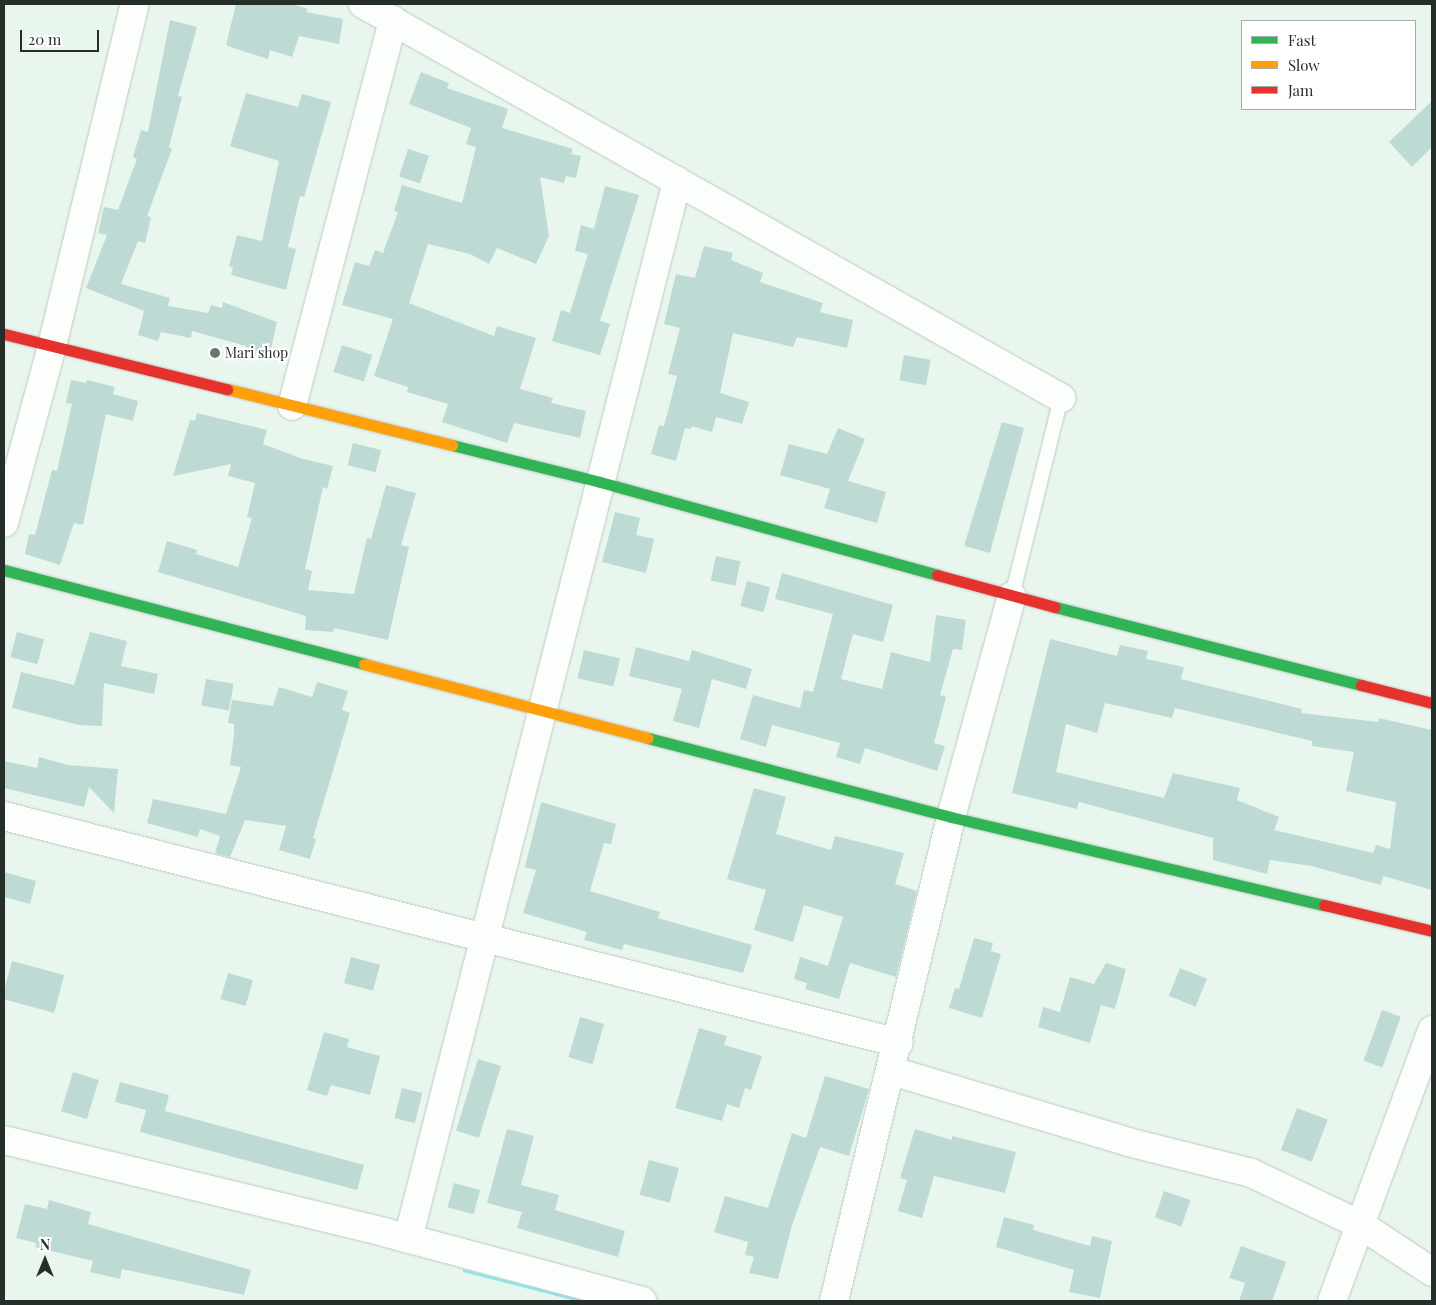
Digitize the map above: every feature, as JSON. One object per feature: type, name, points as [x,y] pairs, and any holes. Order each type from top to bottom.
[{"type":"street","points":[[4,523],[52,346],[135,4]]},
{"type":"street","points":[[363,4],[1061,398]]},
{"type":"street","points":[[292,406],[393,20]]},
{"type":"street","points":[[408,1239],[541,710],[678,182]]},
{"type":"street","points":[[4,334],[600,482],[1012,596],[1432,703]]},
{"type":"street","points":[[4,570],[951,817],[1432,931]]},
{"type":"street","points":[[834,1301],[899,1043],[951,817],[1012,596]]},
{"type":"street","points":[[4,816],[899,1043]]},
{"type":"street","points":[[1332,1301],[1432,1030]]},
{"type":"street","points":[[892,1071],[1128,1142],[1251,1173],[1361,1225],[1432,1272]]},
{"type":"street","points":[[4,1140],[408,1239],[642,1301]]},
{"type":"lane","points":[[1012,596],[1061,398]]},
{"type":"water","points":[[463,1269],[587,1301],[576,1301],[463,1272]]},
{"type":"building","points":[[236,4],[292,4],[308,9],[306,12],[343,19],[339,44],[299,36],[292,57],[270,50],[268,59],[233,48],[226,45]]},
{"type":"building","points":[[170,20],[197,27],[178,96],[182,97],[169,147],[172,149],[147,216],[151,217],[145,243],[138,241],[121,284],[170,298],[168,306],[208,313],[211,305],[222,308],[223,302],[277,322],[269,358],[244,352],[246,346],[192,331],[191,338],[161,332],[158,341],[138,335],[144,311],[86,288],[107,235],[98,233],[104,207],[118,210],[137,159],[133,157],[141,130],[148,132]]},
{"type":"building","points":[[421,72],[449,83],[447,88],[508,109],[502,128],[573,149],[571,154],[581,156],[576,178],[566,176],[564,183],[540,177],[549,236],[536,264],[497,248],[489,264],[470,254],[428,244],[409,303],[494,336],[497,326],[536,338],[520,389],[553,398],[551,403],[586,411],[580,438],[514,423],[507,443],[442,422],[448,404],[407,392],[408,387],[374,376],[393,319],[342,305],[355,262],[369,266],[375,250],[383,253],[398,212],[394,211],[402,185],[462,203],[476,147],[466,144],[471,128],[409,104]]},
{"type":"building","points":[[246,93],[298,107],[302,94],[331,102],[304,197],[300,196],[288,247],[296,249],[286,290],[231,275],[233,268],[229,266],[237,235],[262,241],[279,161],[230,146]]},
{"type":"building","points":[[1432,101],[1432,147],[1412,167],[1389,142]]},
{"type":"building","points":[[408,149],[429,156],[420,183],[399,177]]},
{"type":"building","points":[[605,186],[639,195],[600,321],[610,324],[600,355],[552,341],[561,310],[570,313],[588,254],[575,251],[581,225],[594,229]]},
{"type":"building","points":[[704,246],[733,253],[731,260],[763,273],[760,282],[823,303],[820,312],[853,320],[847,348],[797,337],[793,347],[733,333],[720,393],[749,402],[742,424],[716,417],[712,432],[692,426],[691,429],[685,428],[676,461],[651,454],[659,425],[664,426],[677,376],[668,374],[680,328],[664,324],[676,274],[695,278]]},
{"type":"building","points":[[342,345],[372,355],[364,382],[333,372]]},
{"type":"building","points":[[904,355],[931,360],[926,385],[899,381]]},
{"type":"building","points":[[71,380],[86,383],[87,380],[115,387],[113,394],[138,401],[133,421],[106,414],[83,525],[74,523],[60,565],[25,554],[29,534],[35,535],[52,470],[57,471],[72,404],[66,403]]},
{"type":"building","points":[[197,413],[267,430],[263,444],[303,459],[333,466],[327,489],[323,487],[305,569],[312,571],[308,590],[354,594],[367,538],[371,539],[386,485],[416,493],[401,545],[409,547],[388,640],[334,628],[333,632],[305,630],[306,616],[158,572],[167,541],[197,550],[196,554],[238,567],[252,518],[247,517],[255,483],[228,476],[231,464],[173,476],[190,420],[195,421]]},
{"type":"building","points":[[1002,422],[1024,428],[990,553],[964,546]]},
{"type":"building","points":[[838,428],[865,439],[848,481],[886,492],[877,523],[824,508],[830,489],[780,475],[789,444],[827,454]]},
{"type":"building","points":[[353,443],[381,450],[376,472],[347,465]]},
{"type":"building","points":[[615,512],[640,518],[636,535],[654,539],[646,573],[602,562]]},
{"type":"building","points":[[716,556],[740,561],[735,586],[711,580]]},
{"type":"building","points":[[782,573],[893,605],[883,642],[853,634],[841,679],[882,689],[891,652],[930,662],[936,615],[966,620],[962,650],[953,649],[940,695],[946,697],[934,743],[945,746],[937,771],[865,748],[860,764],[836,757],[840,743],[772,725],[766,747],[740,739],[753,695],[800,708],[804,690],[813,692],[833,614],[775,599]]},
{"type":"building","points":[[747,581],[770,587],[763,612],[740,606]]},
{"type":"building","points":[[17,632],[44,639],[37,664],[10,657]]},
{"type":"building","points":[[90,632],[127,641],[121,666],[158,674],[154,694],[104,683],[102,726],[79,725],[12,708],[21,672],[74,685]]},
{"type":"building","points":[[1050,639],[1117,656],[1120,645],[1148,651],[1146,659],[1184,667],[1181,679],[1302,709],[1301,713],[1378,722],[1379,718],[1432,730],[1432,890],[1383,876],[1381,885],[1311,866],[1270,860],[1267,874],[1213,860],[1213,838],[1079,802],[1077,809],[1012,793]],"holes":[[[1105,703],[1172,718],[1175,708],[1312,741],[1312,746],[1354,752],[1346,791],[1396,802],[1390,849],[1376,845],[1373,853],[1274,830],[1279,817],[1237,800],[1240,788],[1173,773],[1164,798],[1056,772],[1066,724],[1097,733]]]},
{"type":"building","points":[[636,647],[689,661],[692,650],[752,669],[746,689],[712,679],[699,728],[673,721],[682,689],[629,676]]},
{"type":"building","points":[[584,650],[620,658],[614,687],[577,678]]},
{"type":"building","points":[[206,679],[234,684],[229,710],[201,706]]},
{"type":"building","points":[[317,682],[348,691],[342,710],[350,713],[313,838],[316,839],[310,859],[279,850],[286,826],[245,820],[230,857],[215,853],[220,836],[200,829],[198,837],[147,823],[153,799],[226,814],[241,767],[230,765],[234,724],[228,723],[232,700],[273,706],[279,687],[312,697]]},
{"type":"building","points":[[39,757],[68,765],[118,769],[114,813],[89,787],[84,807],[4,788],[4,761],[37,768]]},
{"type":"building","points":[[754,788],[786,797],[776,834],[831,850],[835,836],[904,853],[895,884],[917,891],[896,977],[850,963],[839,999],[805,989],[807,983],[794,979],[800,957],[828,966],[843,917],[804,905],[793,942],[754,930],[766,890],[727,879]]},
{"type":"building","points":[[541,802],[616,824],[611,844],[604,843],[590,891],[660,912],[658,918],[752,945],[743,973],[624,944],[622,950],[584,940],[587,932],[523,913],[536,870],[525,867]]},
{"type":"building","points":[[4,872],[36,881],[30,904],[4,897]]},
{"type":"building","points":[[974,938],[993,943],[991,951],[1001,954],[982,1018],[949,1008],[955,988],[959,989]]},
{"type":"building","points":[[351,957],[380,965],[373,991],[344,983]]},
{"type":"building","points":[[12,961],[64,975],[54,1013],[4,999],[4,991]]},
{"type":"building","points":[[1106,963],[1126,969],[1115,1009],[1101,1005],[1090,1043],[1038,1027],[1043,1007],[1060,1012],[1070,977],[1094,984]]},
{"type":"building","points":[[1180,968],[1207,979],[1196,1007],[1169,996]]},
{"type":"building","points":[[228,973],[253,980],[246,1006],[221,999]]},
{"type":"building","points":[[1382,1010],[1401,1017],[1382,1068],[1364,1061]]},
{"type":"building","points":[[580,1017],[604,1024],[592,1064],[568,1057]]},
{"type":"building","points":[[699,1028],[727,1036],[724,1045],[762,1056],[751,1090],[745,1088],[739,1108],[727,1104],[722,1121],[675,1108]]},
{"type":"building","points":[[324,1032],[349,1039],[347,1047],[380,1056],[370,1095],[331,1085],[327,1096],[307,1090]]},
{"type":"building","points":[[478,1059],[501,1066],[479,1138],[456,1131]]},
{"type":"building","points":[[73,1072],[99,1080],[87,1119],[61,1111]]},
{"type":"building","points":[[825,1076],[869,1089],[849,1156],[820,1147],[792,1225],[778,1279],[749,1273],[754,1257],[745,1255],[748,1242],[714,1232],[725,1196],[768,1208],[792,1133],[806,1138]]},
{"type":"building","points":[[120,1082],[169,1095],[165,1111],[364,1165],[357,1190],[140,1132],[146,1110],[115,1102]]},
{"type":"building","points":[[402,1088],[422,1093],[415,1123],[395,1118]]},
{"type":"building","points":[[1297,1108],[1328,1120],[1312,1162],[1281,1150]]},
{"type":"building","points":[[507,1129],[534,1136],[521,1185],[559,1195],[555,1210],[625,1231],[618,1257],[517,1228],[522,1212],[487,1203]]},
{"type":"building","points":[[915,1129],[952,1140],[952,1136],[1016,1152],[1005,1193],[934,1176],[922,1218],[898,1211],[907,1180],[900,1178]]},
{"type":"building","points":[[649,1160],[679,1168],[670,1203],[640,1195]]},
{"type":"building","points":[[454,1183],[480,1190],[474,1214],[448,1207]]},
{"type":"building","points":[[1164,1191],[1190,1200],[1181,1227],[1155,1217]]},
{"type":"building","points":[[49,1200],[91,1212],[88,1224],[251,1270],[244,1295],[122,1269],[120,1279],[90,1272],[93,1261],[35,1247],[36,1243],[16,1238],[25,1204],[47,1209]]},
{"type":"building","points":[[1004,1217],[1034,1225],[1033,1230],[1090,1246],[1092,1236],[1112,1241],[1100,1298],[1069,1292],[1074,1270],[996,1247]]},
{"type":"building","points":[[1241,1246],[1286,1262],[1272,1301],[1239,1301],[1245,1283],[1229,1278]]},
{"type":"traffic: fast","points":[[452,445],[600,482],[937,575]]},
{"type":"traffic: fast","points":[[4,570],[364,664]]},
{"type":"traffic: fast","points":[[1055,607],[1361,685]]},
{"type":"traffic: fast","points":[[648,738],[951,817],[1324,905]]},
{"type":"traffic: slow","points":[[227,389],[452,445]]},
{"type":"traffic: slow","points":[[364,664],[648,738]]},
{"type":"traffic: jam","points":[[4,334],[227,389]]},
{"type":"traffic: jam","points":[[937,575],[1055,607]]},
{"type":"traffic: jam","points":[[1361,685],[1432,703]]},
{"type":"traffic: jam","points":[[1324,905],[1432,931]]},
{"type":"place","name":"Mari shop","points":[[215,353]]}]
